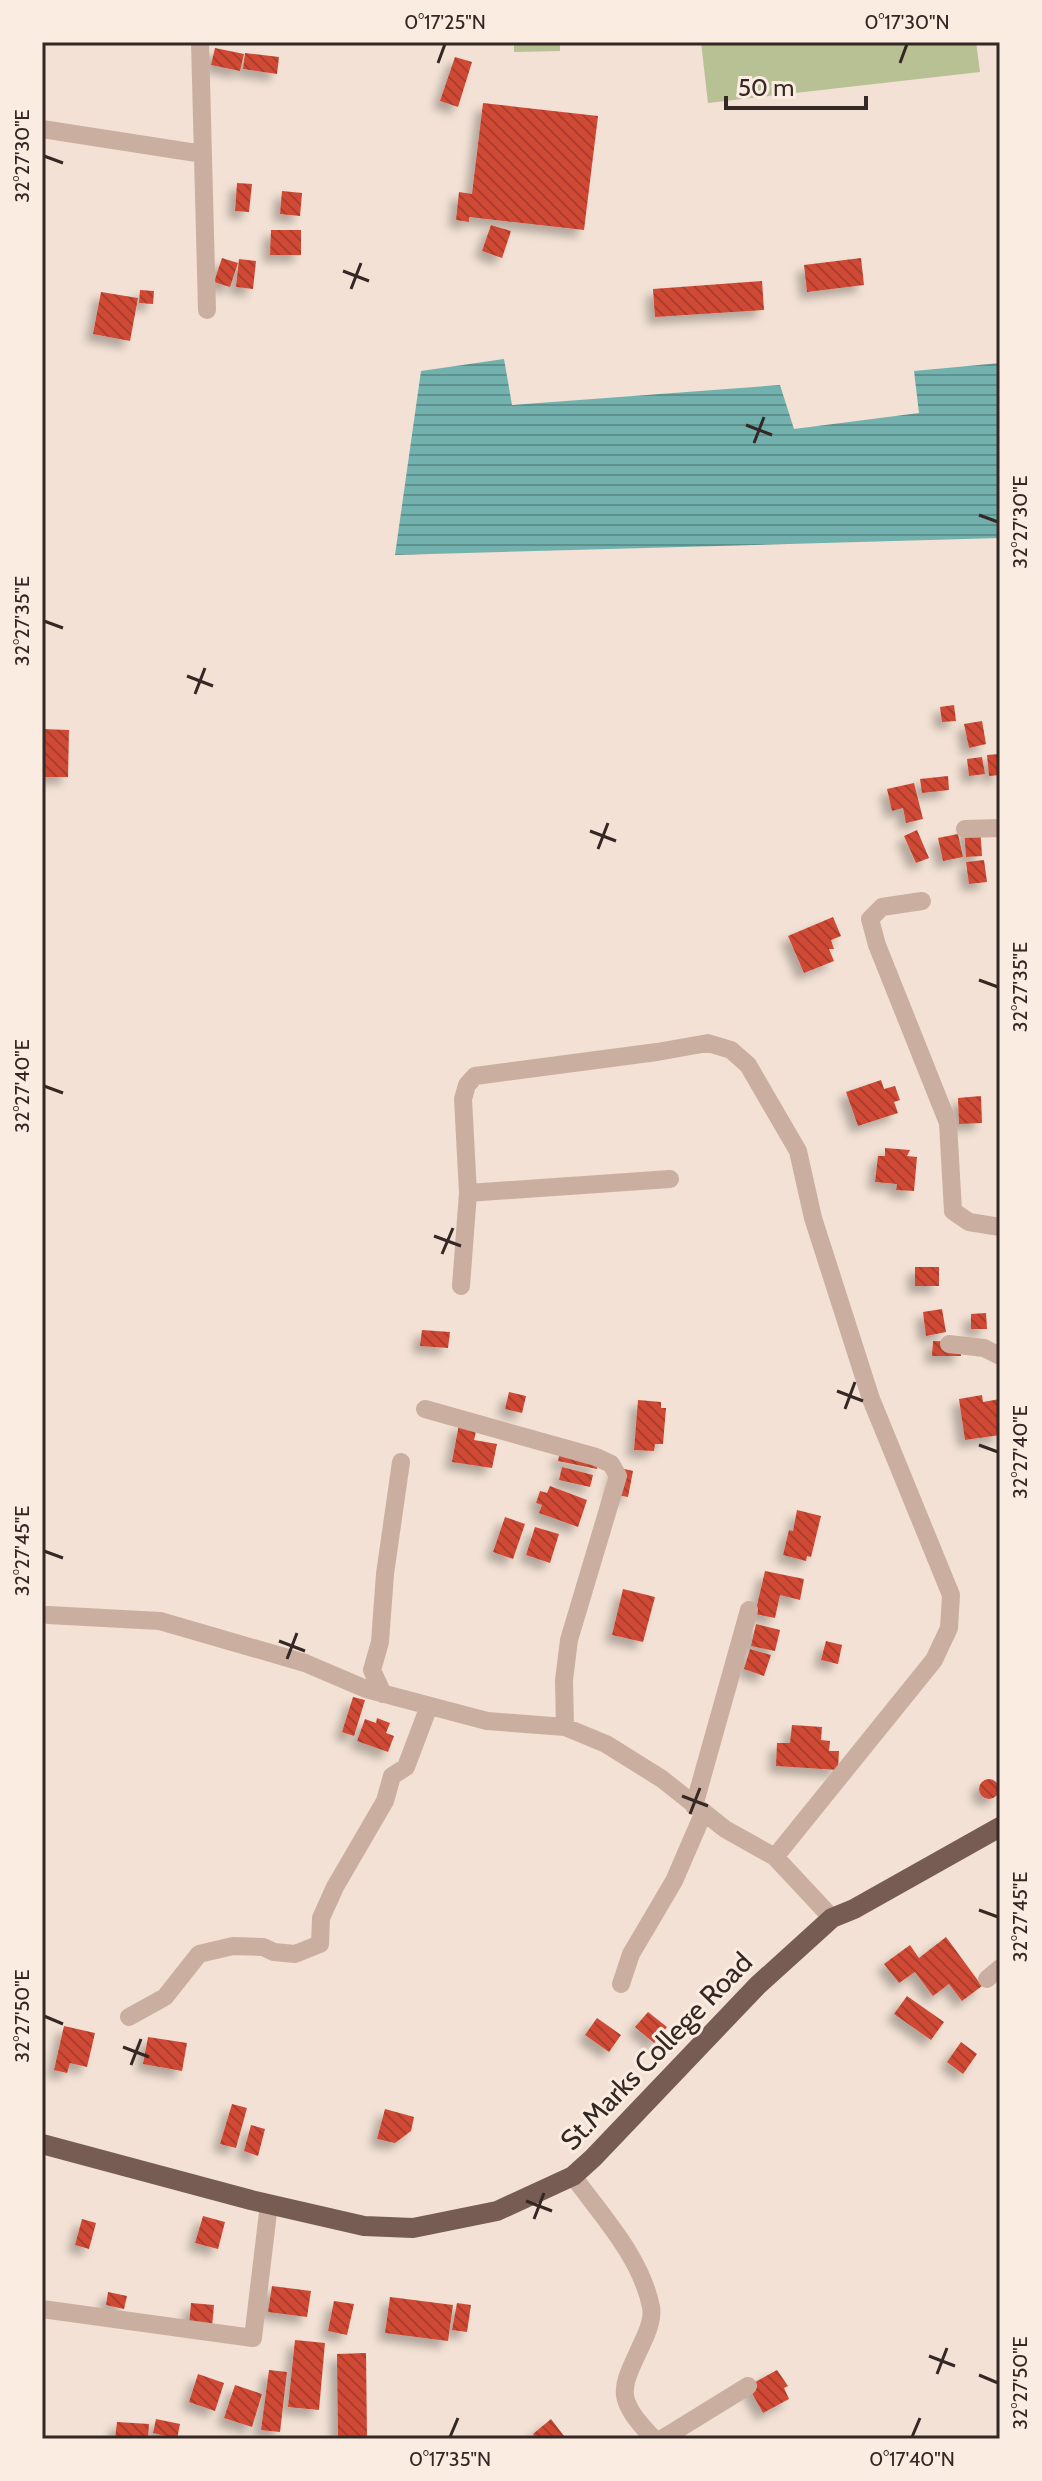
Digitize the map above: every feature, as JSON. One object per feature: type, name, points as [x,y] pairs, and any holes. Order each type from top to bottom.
[{"type":"main road","name":"St.Marks College Road","points":[[42,2144],[364,2226],[413,2228],[497,2211],[573,2176],[633,2119],[758,1985],[832,1918],[854,1909],[1000,1827]]},
{"type":"street","points":[[200,42],[207,310]]},
{"type":"street","points":[[42,129],[203,154]]},
{"type":"street","points":[[965,829],[1000,828]]},
{"type":"street","points":[[922,901],[882,907],[870,919],[877,945],[948,1123],[953,1211],[969,1222],[1000,1227]]},
{"type":"street","points":[[461,1286],[468,1193],[463,1099],[467,1085],[475,1076],[708,1043],[731,1050],[748,1065],[798,1151],[813,1218],[871,1399],[951,1595],[949,1628],[934,1660],[775,1857]]},
{"type":"street","points":[[468,1193],[670,1179]]},
{"type":"street","points":[[949,1344],[984,1348],[1000,1356]]},
{"type":"street","points":[[425,1409],[596,1457],[611,1464],[618,1476],[569,1640],[564,1680],[565,1727]]},
{"type":"street","points":[[383,1694],[372,1670],[380,1642],[385,1574],[401,1462]]},
{"type":"street","points":[[621,1984],[631,1954],[674,1881],[698,1810],[749,1610]]},
{"type":"street","points":[[48,1615],[160,1621],[305,1663],[383,1694],[487,1721],[565,1727],[617,1751],[662,1779],[725,1829],[775,1857],[832,1918]]},
{"type":"street","points":[[129,2017],[165,1997],[199,1954],[233,1946],[263,1947],[274,1952],[295,1954],[320,1944],[321,1918],[335,1887],[385,1801],[392,1776],[406,1767],[429,1706]]},
{"type":"street","points":[[573,2176],[636,2264],[652,2310],[649,2327],[623,2387],[625,2402],[632,2416],[654,2439]]},
{"type":"street","points":[[42,2309],[253,2338],[269,2204]]},
{"type":"street","points":[[662,2439],[748,2386]]},
{"type":"green space","points":[[514,42],[560,42],[560,51],[514,52]]},
{"type":"green space","points":[[701,42],[976,42],[980,72],[708,103]]},
{"type":"water","points":[[504,359],[512,405],[780,385],[794,429],[919,413],[914,371],[1000,363],[1000,538],[395,555],[421,371]]},
{"type":"building","points":[[215,48],[244,54],[240,71],[211,65]]},
{"type":"building","points":[[245,53],[279,57],[277,74],[243,69]]},
{"type":"building","points":[[455,57],[472,62],[458,107],[440,101]]},
{"type":"building","points":[[483,103],[598,116],[584,230],[469,217],[469,222],[456,220],[459,192],[472,194]]},
{"type":"building","points":[[237,183],[252,184],[249,212],[235,211]]},
{"type":"building","points":[[282,191],[302,193],[300,216],[280,214]]},
{"type":"building","points":[[491,225],[511,231],[502,258],[482,251]]},
{"type":"building","points":[[271,230],[301,230],[301,255],[270,255]]},
{"type":"building","points":[[222,258],[238,263],[230,287],[214,282]]},
{"type":"building","points":[[861,258],[864,285],[807,292],[804,265]]},
{"type":"building","points":[[239,259],[256,261],[253,289],[236,287]]},
{"type":"building","points":[[762,281],[764,310],[655,317],[653,289]]},
{"type":"building","points":[[140,290],[154,291],[153,304],[139,303]]},
{"type":"building","points":[[101,292],[138,298],[130,341],[93,334]]},
{"type":"building","points":[[954,705],[956,721],[942,722],[940,707]]},
{"type":"building","points":[[982,721],[986,744],[969,748],[964,724]]},
{"type":"building","points":[[42,729],[69,730],[68,777],[42,777]]},
{"type":"building","points":[[1000,754],[1000,775],[989,776],[987,755]]},
{"type":"building","points":[[982,757],[985,774],[969,776],[967,759]]},
{"type":"building","points":[[948,776],[949,790],[922,793],[920,779]]},
{"type":"building","points":[[914,783],[923,819],[906,823],[903,808],[892,811],[887,789]]},
{"type":"building","points":[[980,827],[982,856],[966,857],[964,828]]},
{"type":"building","points":[[917,830],[929,858],[916,863],[904,836]]},
{"type":"building","points":[[958,834],[963,857],[943,861],[938,838]]},
{"type":"building","points":[[984,860],[987,882],[969,884],[966,862]]},
{"type":"building","points":[[833,917],[841,936],[831,940],[834,949],[829,949],[834,961],[804,973],[788,936]]},
{"type":"building","points":[[881,1080],[884,1089],[895,1086],[900,1100],[894,1102],[898,1113],[858,1126],[846,1092]]},
{"type":"building","points":[[981,1096],[982,1123],[959,1124],[958,1098]]},
{"type":"building","points":[[885,1148],[910,1150],[907,1156],[917,1157],[914,1191],[896,1190],[897,1184],[875,1182],[878,1156],[885,1156]]},
{"type":"building","points":[[915,1267],[939,1267],[939,1286],[915,1286]]},
{"type":"building","points":[[942,1309],[946,1332],[926,1336],[923,1312]]},
{"type":"building","points":[[986,1313],[987,1329],[971,1329],[971,1314]]},
{"type":"building","points":[[422,1330],[450,1332],[448,1348],[420,1346]]},
{"type":"building","points":[[933,1341],[961,1342],[961,1356],[932,1356]]},
{"type":"building","points":[[509,1392],[526,1396],[522,1413],[505,1409]]},
{"type":"building","points":[[982,1395],[983,1402],[1000,1399],[1000,1435],[965,1440],[959,1399]]},
{"type":"building","points":[[638,1400],[661,1402],[661,1408],[666,1408],[663,1444],[655,1444],[654,1451],[634,1450]]},
{"type":"building","points":[[459,1424],[477,1427],[474,1440],[497,1444],[492,1468],[452,1462]]},
{"type":"building","points":[[560,1452],[599,1460],[597,1469],[558,1461]]},
{"type":"building","points":[[562,1467],[593,1475],[590,1487],[559,1480]]},
{"type":"building","points":[[616,1467],[633,1471],[628,1497],[611,1494]]},
{"type":"building","points":[[550,1486],[587,1500],[578,1527],[539,1513],[542,1505],[536,1503],[540,1491],[547,1493]]},
{"type":"building","points":[[797,1510],[821,1516],[811,1557],[807,1556],[806,1561],[783,1555],[789,1530],[793,1531]]},
{"type":"building","points":[[505,1517],[525,1524],[513,1559],[493,1552]]},
{"type":"building","points":[[535,1527],[559,1534],[550,1563],[526,1555]]},
{"type":"building","points":[[765,1571],[804,1579],[800,1600],[780,1595],[775,1618],[755,1614]]},
{"type":"building","points":[[623,1589],[655,1597],[643,1642],[612,1635]]},
{"type":"building","points":[[756,1624],[780,1630],[775,1651],[751,1646]]},
{"type":"building","points":[[826,1641],[842,1645],[838,1664],[821,1660]]},
{"type":"building","points":[[750,1649],[771,1655],[764,1676],[744,1669]]},
{"type":"building","points":[[353,1697],[365,1700],[354,1736],[342,1732]]},
{"type":"building","points":[[377,1718],[390,1723],[386,1733],[394,1736],[388,1752],[357,1741],[365,1719],[376,1723]]},
{"type":"building","points":[[792,1725],[822,1727],[821,1740],[830,1741],[829,1751],[839,1751],[838,1770],[776,1766],[777,1743],[790,1743]]},
{"type":"building","points":[[989,1779],[996,1782],[999,1789],[996,1796],[989,1799],[982,1796],[979,1789],[982,1782]]},
{"type":"building","points":[[946,1937],[982,1986],[962,2001],[949,1984],[933,1996],[915,1972],[899,1983],[884,1964],[910,1945],[919,1958]]},
{"type":"building","points":[[907,1996],[944,2022],[931,2040],[894,2014]]},
{"type":"building","points":[[648,2012],[667,2027],[654,2043],[635,2027]]},
{"type":"building","points":[[597,2018],[621,2035],[609,2052],[585,2035]]},
{"type":"building","points":[[64,2026],[95,2033],[87,2067],[70,2063],[67,2073],[54,2070]]},
{"type":"building","points":[[148,2037],[187,2043],[182,2071],[143,2064]]},
{"type":"building","points":[[961,2042],[977,2054],[963,2074],[947,2062]]},
{"type":"building","points":[[232,2104],[247,2108],[236,2148],[220,2144]]},
{"type":"building","points":[[385,2109],[414,2117],[411,2131],[395,2143],[377,2139]]},
{"type":"building","points":[[251,2125],[265,2129],[258,2156],[244,2151]]},
{"type":"building","points":[[203,2216],[225,2222],[218,2249],[195,2243]]},
{"type":"building","points":[[82,2219],[96,2223],[89,2249],[75,2245]]},
{"type":"building","points":[[272,2286],[311,2291],[307,2317],[268,2312]]},
{"type":"building","points":[[108,2292],[127,2296],[124,2309],[106,2305]]},
{"type":"building","points":[[390,2297],[453,2305],[448,2341],[385,2333]]},
{"type":"building","points":[[334,2301],[354,2304],[347,2335],[328,2331]]},
{"type":"building","points":[[191,2303],[214,2305],[212,2327],[189,2325]]},
{"type":"building","points":[[457,2303],[471,2305],[467,2332],[452,2330]]},
{"type":"building","points":[[295,2340],[325,2343],[319,2410],[288,2407]]},
{"type":"building","points":[[366,2353],[367,2439],[338,2439],[337,2354]]},
{"type":"building","points":[[269,2370],[287,2372],[280,2432],[261,2430]]},
{"type":"building","points":[[777,2370],[788,2386],[784,2388],[789,2399],[763,2413],[748,2386]]},
{"type":"building","points":[[198,2374],[224,2383],[215,2411],[189,2402]]},
{"type":"building","points":[[235,2385],[262,2394],[252,2427],[224,2418]]},
{"type":"building","points":[[156,2419],[180,2424],[177,2439],[153,2433]]},
{"type":"building","points":[[551,2419],[564,2436],[560,2439],[537,2439],[533,2434]]},
{"type":"building","points":[[117,2422],[149,2424],[148,2439],[115,2439]]}]
